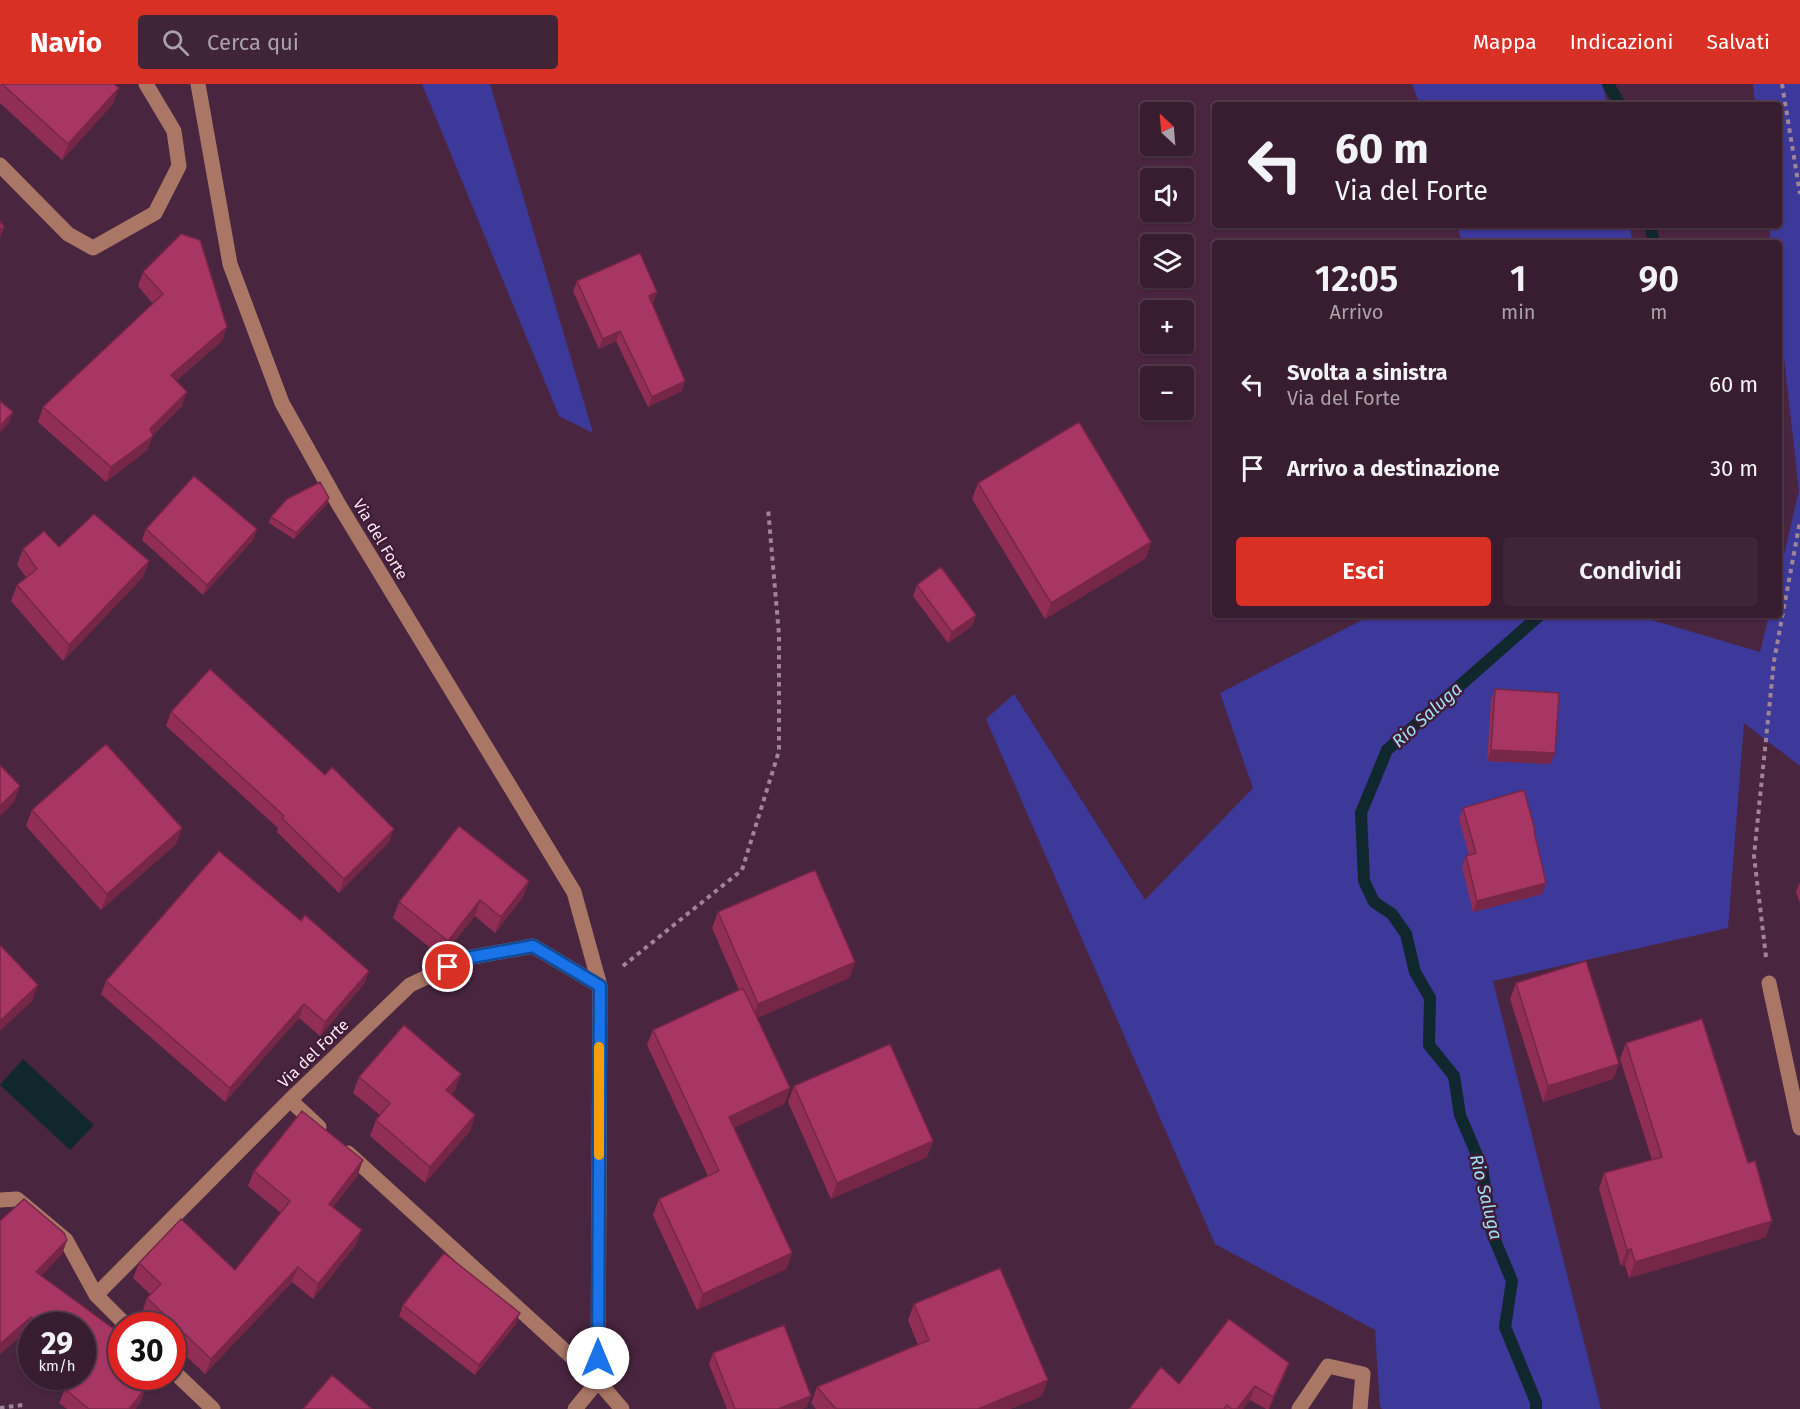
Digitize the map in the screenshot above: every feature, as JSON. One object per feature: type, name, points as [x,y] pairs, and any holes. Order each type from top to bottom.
[{"type":"street","points":[[0,165],[68,234],[93,248],[113,237],[156,213],[179,166],[174,131],[146,84]]},
{"type":"street","name":"Via del Forte","points":[[198,84],[230,264],[282,403],[339,505],[574,892],[600,986],[598,1381]]},
{"type":"street","name":"Via del Forte","points":[[96,1295],[290,1100],[410,985],[467,958],[533,946],[600,986]]},
{"type":"street","points":[[1769,983],[1800,1128]]},
{"type":"street","points":[[290,1100],[598,1381],[622,1409]]},
{"type":"street","points":[[0,1200],[18,1199],[66,1240],[96,1295],[114,1312]]},
{"type":"street","points":[[1299,1409],[1328,1366],[1364,1374],[1360,1409]]},
{"type":"street","points":[[575,1409],[598,1381]]},
{"type":"street","points":[[186,1383],[213,1409]]},
{"type":"path","points":[[1782,84],[1800,195]]},
{"type":"path","points":[[600,986],[741,870],[779,750],[778,634],[768,508]]},
{"type":"path","points":[[1782,618],[1800,520]]},
{"type":"path","points":[[1769,983],[1754,856],[1774,661],[1782,618]]},
{"type":"path","points":[[0,1408],[23,1405]]},
{"type":"shaded area","points":[[422,84],[490,84],[593,433],[559,416]]},
{"type":"shaded area","points":[[1412,84],[1603,84],[1606,102],[1419,102]]},
{"type":"shaded area","points":[[1753,84],[1800,84],[1800,766],[1744,723],[1728,928],[1493,981],[1601,1409],[1382,1409],[1375,1330],[1215,1244],[986,719],[1014,694],[1145,900],[1253,788],[1220,693],[1366,618],[1645,618],[1760,652],[1768,618],[1782,618],[1782,562],[1799,491],[1782,340],[1782,240],[1771,240],[1769,228],[1782,228],[1782,102],[1755,102]]},
{"type":"shaded area","points":[[1458,228],[1630,228],[1632,240],[1461,240]]},
{"type":"shaded area","points":[[23,1059],[94,1125],[70,1150],[0,1085]]},
{"type":"building","points":[[2,84],[114,84],[119,88],[68,144]]},
{"type":"building","points":[[181,234],[200,240],[227,327],[171,375],[187,392],[150,429],[153,436],[111,467],[43,407],[163,294],[143,272]]},
{"type":"building","points":[[640,253],[657,292],[649,296],[685,381],[652,397],[620,331],[603,339],[577,281]]},
{"type":"building","points":[[0,401],[13,412],[0,426]]},
{"type":"building","points":[[1079,422],[1151,542],[1051,603],[978,483]]},
{"type":"building","points":[[194,476],[257,529],[207,585],[146,529]]},
{"type":"building","points":[[320,482],[329,498],[296,533],[271,517],[287,499]]},
{"type":"building","points":[[94,514],[149,561],[69,645],[17,585],[37,569],[23,549],[44,531],[59,547]]},
{"type":"building","points":[[941,567],[976,615],[952,632],[917,585]]},
{"type":"building","points":[[210,669],[325,775],[332,767],[394,829],[344,879],[282,818],[284,816],[171,712]]},
{"type":"building","points":[[1495,689],[1559,693],[1555,753],[1491,750]]},
{"type":"building","points":[[106,744],[182,828],[107,894],[32,810]]},
{"type":"building","points":[[0,765],[20,786],[0,806]]},
{"type":"building","points":[[1524,790],[1546,883],[1477,901],[1466,856],[1476,853],[1463,808]]},
{"type":"building","points":[[459,826],[529,881],[501,917],[480,900],[448,941],[399,902]]},
{"type":"building","points":[[219,851],[301,921],[305,915],[369,971],[325,1022],[304,1004],[230,1088],[106,981]]},
{"type":"building","points":[[815,870],[855,962],[758,1004],[718,912]]},
{"type":"building","points":[[0,945],[38,985],[0,1021]]},
{"type":"building","points":[[1586,961],[1619,1064],[1548,1086],[1516,983]]},
{"type":"building","points":[[743,988],[790,1088],[729,1117],[792,1253],[703,1294],[659,1199],[719,1171],[653,1030]]},
{"type":"building","points":[[1702,1019],[1748,1163],[1755,1161],[1772,1221],[1635,1262],[1631,1249],[1627,1250],[1604,1173],[1662,1157],[1626,1043]]},
{"type":"building","points":[[404,1025],[461,1074],[446,1090],[475,1115],[430,1167],[376,1120],[390,1103],[359,1077]]},
{"type":"building","points":[[890,1044],[933,1141],[837,1183],[794,1086]]},
{"type":"building","points":[[302,1111],[363,1160],[329,1204],[362,1230],[318,1284],[298,1267],[211,1359],[186,1335],[186,1312],[162,1312],[147,1298],[161,1284],[139,1263],[181,1219],[235,1270],[290,1201],[254,1171]]},
{"type":"building","points":[[24,1199],[64,1233],[67,1240],[36,1272],[91,1312],[18,1312],[18,1328],[0,1344],[0,1221]]},
{"type":"building","points":[[444,1253],[520,1313],[479,1365],[403,1305]]},
{"type":"building","points":[[1000,1268],[1048,1380],[978,1409],[836,1409],[817,1387],[929,1340],[914,1304]]},
{"type":"building","points":[[96,1316],[108,1325],[108,1390],[144,1390],[129,1409],[89,1409],[66,1390],[96,1390]]},
{"type":"building","points":[[1229,1319],[1289,1363],[1273,1397],[1255,1386],[1237,1409],[1232,1409],[1227,1405],[1224,1409],[1129,1409],[1161,1367],[1179,1384]]},
{"type":"building","points":[[784,1325],[811,1396],[778,1409],[735,1409],[713,1353]]},
{"type":"building","points":[[332,1375],[372,1409],[303,1409]]},
{"type":"waterway","name":"Rio Saluga","points":[[1608,84],[1618,102]]},
{"type":"waterway","name":"Rio Saluga","points":[[1651,228],[1653,240]]},
{"type":"waterway","name":"Rio Saluga","points":[[1536,1409],[1536,1402],[1505,1327],[1512,1281],[1492,1233],[1482,1167],[1460,1115],[1454,1076],[1429,1045],[1430,998],[1415,972],[1406,934],[1392,914],[1374,902],[1364,881],[1361,813],[1387,750],[1537,618]]},
{"type":"slow traffic","points":[[599,1047],[599,1155]]},
{"type":"route","points":[[448,967],[467,958],[533,946],[600,986],[598,1358]]}]
